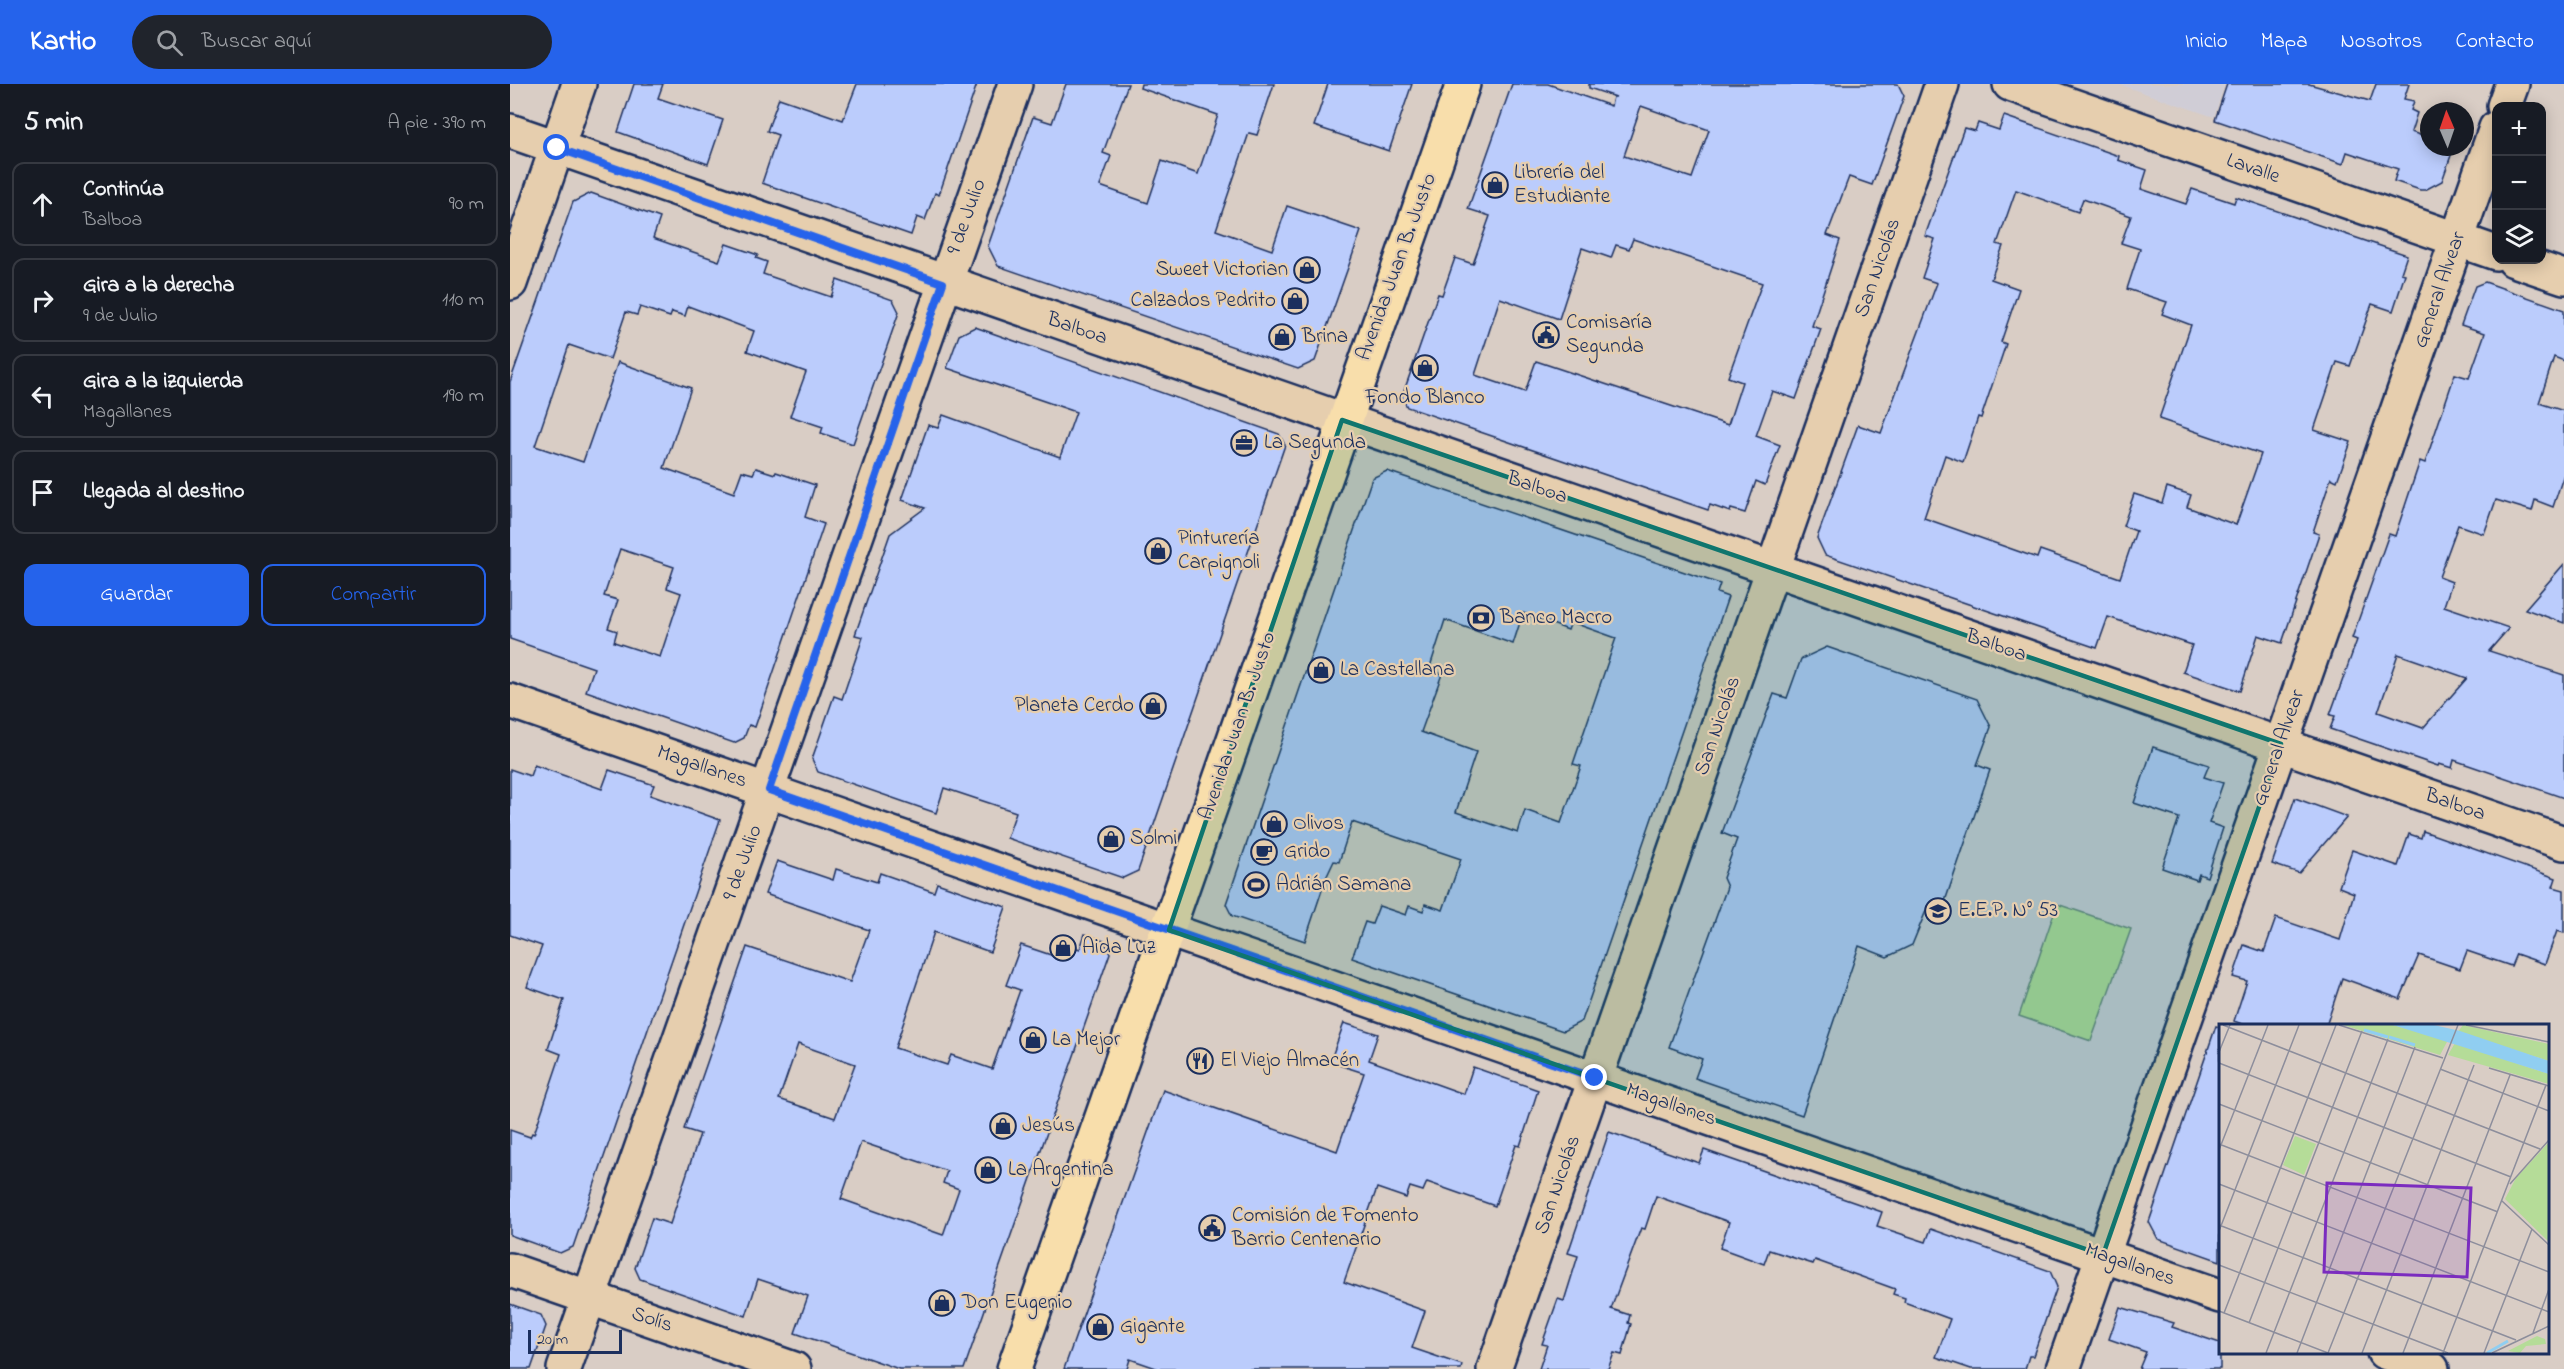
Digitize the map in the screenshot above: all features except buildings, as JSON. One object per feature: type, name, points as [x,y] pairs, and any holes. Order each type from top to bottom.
[{"type":"main road","name":"Avenida Juan B. Justo","points":[[1014,1369],[1169,930],[1342,420],[1462,84]]},
{"type":"street","points":[[510,283],[579,84]]},
{"type":"street","name":"9 de Julio","points":[[564,1369],[769,790],[943,283],[1015,84]]},
{"type":"street","name":"San Nicolás","points":[[1494,1369],[1941,84]]},
{"type":"street","name":"Lavalle","points":[[2010,84],[2492,252]]},
{"type":"street","points":[[2505,102],[2512,84]]},
{"type":"street","name":"Balboa","points":[[510,131],[2564,843]]},
{"type":"street","name":"General Alvear","points":[[2064,1369],[2492,140]]},
{"type":"street","points":[[2526,264],[2564,277]]},
{"type":"street","name":"Magallanes","points":[[510,701],[2219,1296]]},
{"type":"street","name":"Solís","points":[[510,1270],[794,1369]]},
{"type":"street","points":[[2387,1354],[2432,1369]]},
{"type":"highlighted area","points":[[1342,420],[2281,744],[2103,1255],[1169,930]]},
{"type":"shaded area","points":[[2118,84],[2225,84],[2214,117]]},
{"type":"shaded area","name":"E.E.P. N° 53","points":[[1773,569],[2281,744],[2103,1255],[1595,1078]]},
{"type":"green space","points":[[2057,904],[2131,929],[2091,1041],[2019,1016]]},
{"type":"place","name":"Librería del Estudiante","points":[[1495,185]]},
{"type":"place","name":"Sweet Victorian","points":[[1307,270]]},
{"type":"place","name":"Calzados Pedrito","points":[[1295,301]]},
{"type":"place","name":"Comisaría Segunda","points":[[1546,335]]},
{"type":"place","name":"Brina","points":[[1282,337]]},
{"type":"place","name":"Fondo Blanco","points":[[1425,368]]},
{"type":"place","name":"La Segunda","points":[[1244,443]]},
{"type":"place","name":"Pinturería Carpignoli","points":[[1158,551]]},
{"type":"place","name":"Banco Macro","points":[[1481,618]]},
{"type":"place","name":"La Castellana","points":[[1321,670]]},
{"type":"place","name":"Planeta Cerdo","points":[[1153,706]]},
{"type":"place","name":"Olivos","points":[[1274,824]]},
{"type":"place","name":"Solmi","points":[[1111,839]]},
{"type":"place","name":"Grido","points":[[1264,852]]},
{"type":"place","name":"Adrián Samana","points":[[1256,885]]},
{"type":"place","name":"E.E.P. N° 53","points":[[1938,911]]},
{"type":"place","name":"Aida Luz","points":[[1063,948]]},
{"type":"place","name":"La Mejor","points":[[1033,1040]]},
{"type":"place","name":"El Viejo Almacén","points":[[1200,1061]]},
{"type":"place","name":"Jesús","points":[[1003,1126]]},
{"type":"place","name":"La Argentina","points":[[988,1170]]},
{"type":"place","name":"Comisión de Fomento Barrio Centenario","points":[[1212,1228]]},
{"type":"place","name":"Don Eugenio","points":[[942,1303]]},
{"type":"place","name":"Gigante","points":[[1100,1327]]},
{"type":"route","points":[[557,148],[943,283],[769,790],[1595,1078]]}]
